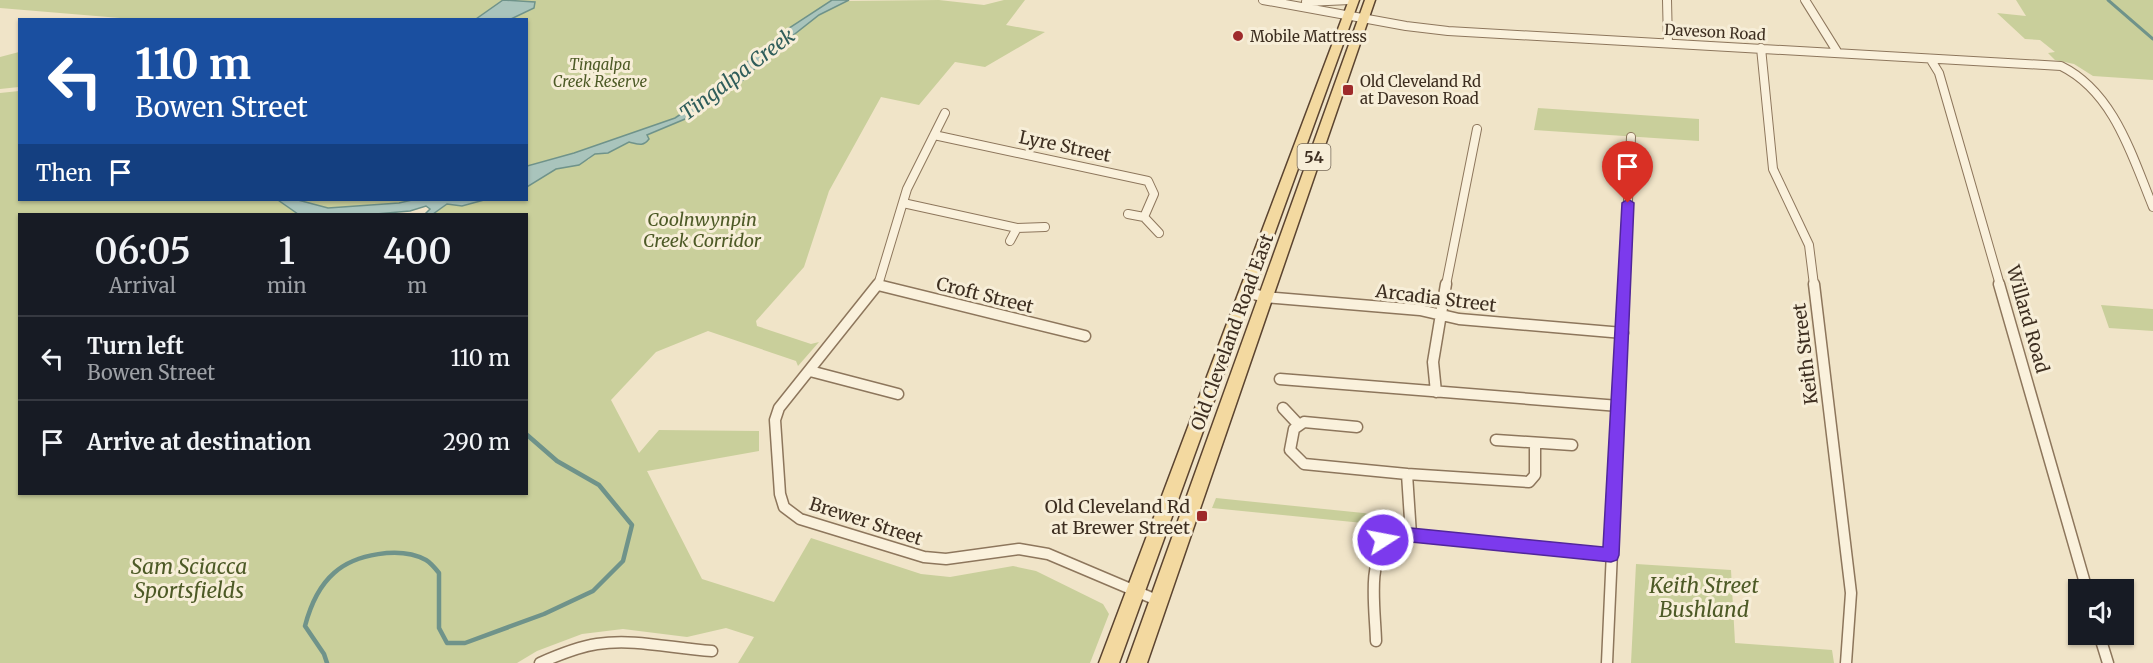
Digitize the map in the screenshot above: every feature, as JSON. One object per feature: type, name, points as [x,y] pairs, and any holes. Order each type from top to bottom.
[{"type":"main road","name":"Old Cleveland Road East","points":[[1108,663],[1349,14],[1352,0]]},
{"type":"main road","name":"Old Cleveland Road East","points":[[1137,663],[1370,0]]},
{"type":"street","points":[[1263,0],[1282,2],[1352,0]]},
{"type":"street","points":[[1667,0],[1668,43]]},
{"type":"street","points":[[1805,0],[1838,53]]},
{"type":"street","name":"Daveson Road","points":[[1282,2],[1363,18],[1448,31],[2061,66],[2078,74],[2108,106],[2153,207]]},
{"type":"street","name":"Keith Street","points":[[1761,48],[1773,169],[1809,245],[1851,592],[1846,663]]},
{"type":"street","name":"Willard Road","points":[[1930,60],[1939,73],[2084,579]]},
{"type":"street","name":"Brewer Street","points":[[945,113],[907,189],[878,285],[779,408],[775,420],[780,494],[784,507],[800,519],[924,557],[946,559],[1019,549],[1048,554],[1159,601]]},
{"type":"street","points":[[1436,392],[1433,373],[1434,350],[1443,315],[1442,306],[1477,129]]},
{"type":"street","name":"Lyre Street","points":[[934,135],[1148,181],[1153,186],[1155,196],[1144,218]]},
{"type":"street","points":[[1607,663],[1631,137]]},
{"type":"street","points":[[903,202],[1017,228],[1044,227]]},
{"type":"street","points":[[1128,214],[1144,218],[1159,233]]},
{"type":"street","points":[[1010,241],[1017,228]]},
{"type":"street","name":"Croft Street","points":[[878,285],[1085,336]]},
{"type":"street","name":"Arcadia Street","points":[[1246,292],[1266,297],[1420,310],[1459,319],[1623,333]]},
{"type":"street","points":[[810,370],[897,394]]},
{"type":"street","points":[[1280,379],[1619,406]]},
{"type":"street","points":[[1283,408],[1298,424]]},
{"type":"street","points":[[1357,427],[1304,422],[1298,424],[1294,429],[1290,450],[1297,459],[1305,464],[1517,483],[1529,482],[1534,475],[1535,443]]},
{"type":"street","points":[[1496,440],[1572,446]]},
{"type":"street","points":[[1407,474],[1411,535]]},
{"type":"street","points":[[1376,641],[1376,562],[1383,540],[1388,535],[1411,535],[1611,555]]},
{"type":"street","points":[[540,663],[576,649],[607,642],[643,643],[682,650],[712,651]]},
{"type":"street","points":[[2103,645],[2108,663]]},
{"type":"green space","name":"Tingalpa Creek Reserve","points":[[0,0],[841,0],[817,12],[683,118],[528,175],[528,18],[120,18],[0,8]]},
{"type":"green space","points":[[939,0],[984,5],[1004,0],[1025,0],[1006,25],[1045,32],[985,67],[955,62],[919,105],[881,97],[829,191],[804,267],[756,321],[757,326],[811,344],[819,342],[798,366],[796,361],[708,331],[656,352],[611,400],[639,453],[659,430],[759,431],[759,451],[647,471],[702,579],[774,602],[811,538],[921,574],[950,577],[1013,566],[1036,571],[1103,604],[1109,614],[1090,663],[738,663],[754,637],[726,628],[687,637],[623,629],[582,634],[537,651],[517,663],[0,663],[0,93],[18,91],[18,201],[434,201],[332,213],[18,213],[18,495],[528,495],[528,213],[434,213],[447,204],[462,206],[480,201],[528,201],[528,186],[556,168],[588,160],[595,154],[608,153],[629,142],[640,145],[646,136],[697,114],[743,80],[772,52],[819,15],[846,1]]},
{"type":"green space","points":[[2016,0],[2153,0],[2153,80],[2093,76],[2074,64],[2055,60],[2048,53],[2055,52],[2040,40],[2025,39],[1997,13],[2026,16]]},
{"type":"green space","points":[[18,52],[18,87],[0,89],[0,57]]},
{"type":"green space","points":[[1538,108],[1699,119],[1699,141],[1534,130]]},
{"type":"green space","points":[[2101,305],[2153,309],[2153,331],[2109,328]]},
{"type":"green space","points":[[1216,498],[1383,515],[1383,525],[1212,508]]},
{"type":"green space","name":"Keith Street Bushland","points":[[1636,564],[1731,570],[1735,643],[1832,650],[1834,663],[1631,663]]},
{"type":"water","points":[[503,0],[535,2],[534,8],[513,18],[477,18]]},
{"type":"water","name":"Tingalpa Creek","points":[[832,0],[849,0],[819,15],[772,52],[743,80],[697,114],[647,135],[649,139],[645,143],[629,142],[608,153],[595,154],[579,165],[556,169],[528,186],[528,166],[574,153],[675,118],[719,89],[729,77],[786,30]]},
{"type":"water","points":[[279,201],[302,201],[328,208],[408,201],[480,201],[462,206],[447,204],[434,213],[426,213],[430,209],[426,206],[410,211],[387,213],[297,213]]},
{"type":"waterway","points":[[2108,0],[2153,39]]},
{"type":"waterway","points":[[327,663],[324,654],[305,626],[309,612],[319,591],[334,573],[343,566],[365,557],[404,553],[426,560],[433,566],[439,573],[439,628],[447,643],[465,643],[544,614],[593,591],[623,561],[632,525],[599,485],[557,461],[528,436]]},
{"type":"place","name":"Mobile Mattress","points":[[1238,36]]},
{"type":"place","name":"Old Cleveland Rd at Daveson Road","points":[[1348,90]]},
{"type":"place","name":"Old Cleveland Rd at Brewer Street","points":[[1202,516]]},
{"type":"route","points":[[1383,540],[1388,535],[1411,535],[1611,555],[1628,203]]},
{"type":"park label","name":"Coolnwynpin Creek Corridor","points":[[702,229]]},
{"type":"park label","name":"Sam Sciacca Sportsfields","points":[[189,578]]}]
